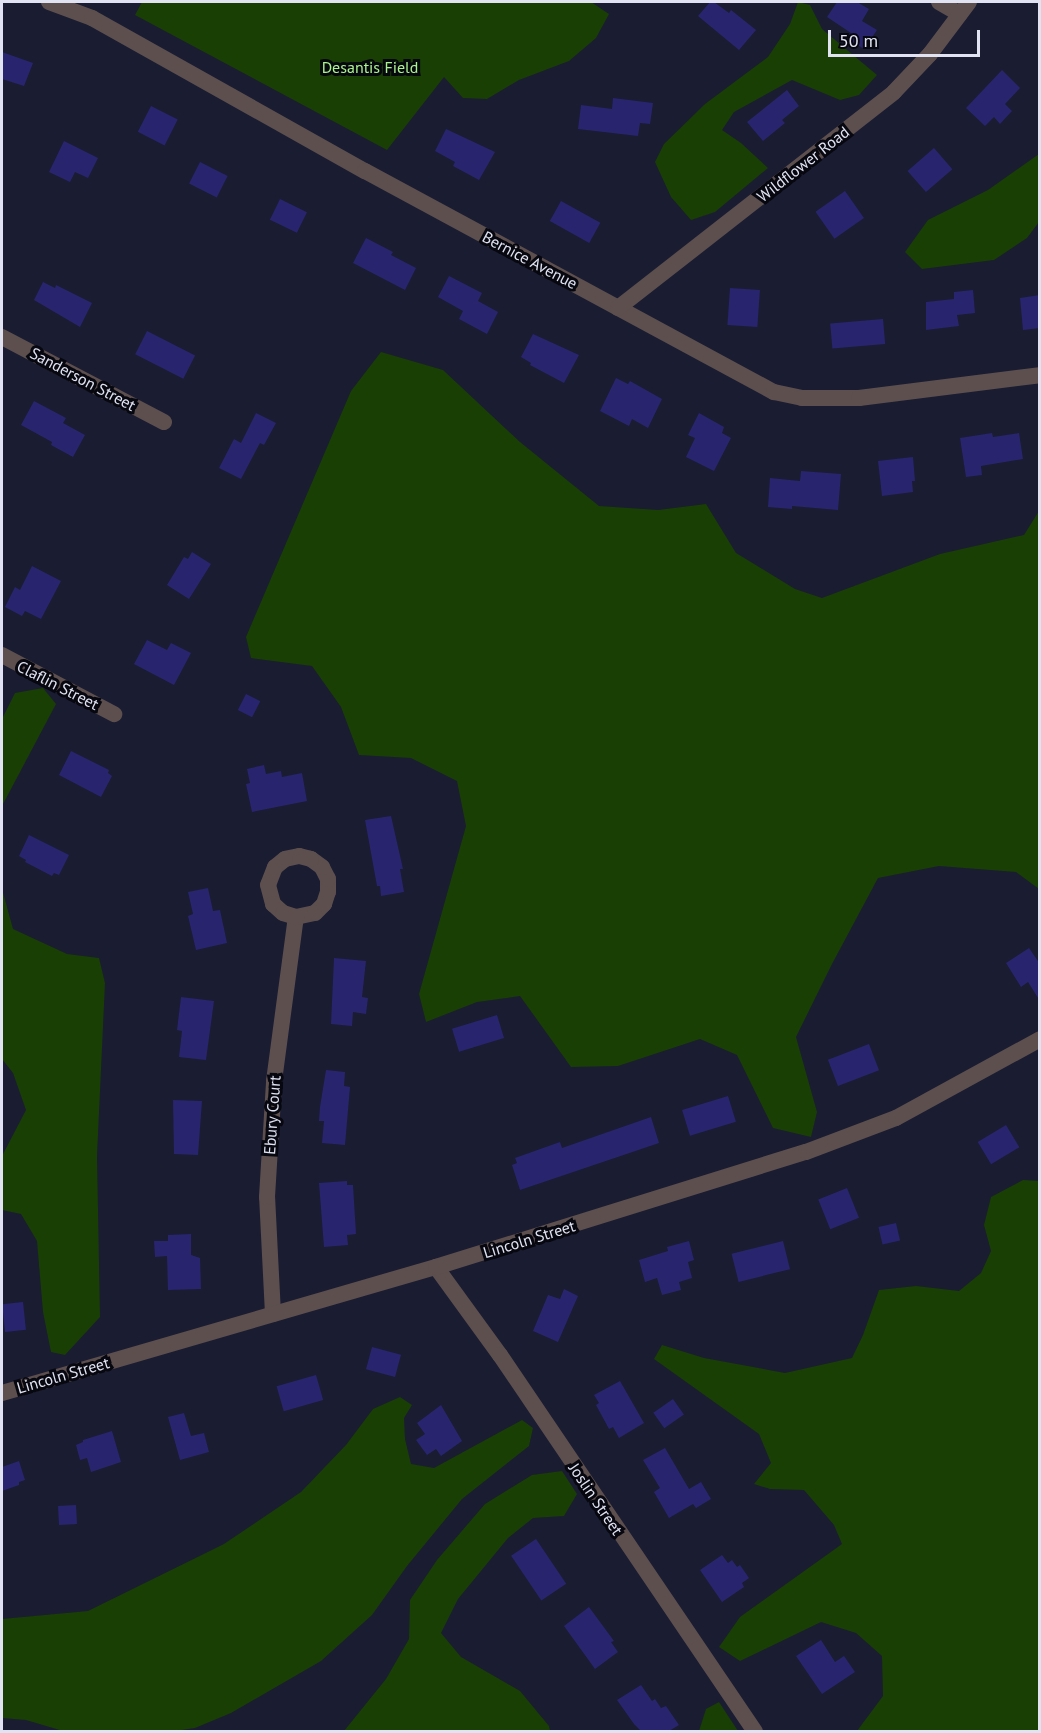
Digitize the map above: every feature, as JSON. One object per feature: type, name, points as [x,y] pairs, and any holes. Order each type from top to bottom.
[{"type":"street","name":"Bernice Avenue","points":[[50,2],[92,18],[365,171],[759,385],[794,397],[879,396],[1040,375]]},
{"type":"street","points":[[939,2],[964,8]]},
{"type":"street","name":"Wildflower Road","points":[[618,308],[894,92],[925,60],[964,8]]},
{"type":"street","name":"Sanderson Street","points":[[2,337],[164,422]]},
{"type":"street","name":"Claflin Street","points":[[2,655],[114,714]]},
{"type":"street","name":"Ebury Court","points":[[273,1314],[267,1197],[270,1133],[274,1081],[296,918]]},
{"type":"street","name":"Lincoln Street","points":[[2,1393],[436,1267],[806,1152],[866,1130],[925,1103],[1040,1039]]},
{"type":"street","name":"Joslin Street","points":[[436,1267],[500,1355],[755,1731]]},
{"type":"green space","name":"Desantis Field","points":[[142,2],[591,2],[609,14],[596,38],[569,61],[519,80],[487,99],[463,98],[444,77],[387,150],[135,15]]},
{"type":"green space","points":[[798,2],[810,5],[822,29],[877,75],[859,95],[840,100],[792,80],[734,112],[722,130],[741,143],[768,168],[715,212],[691,220],[671,197],[655,162],[664,144],[705,104],[768,57],[790,24]]},
{"type":"green space","points":[[1039,154],[1039,222],[1027,238],[994,260],[922,269],[905,252],[928,220],[988,190]]},
{"type":"green space","points":[[381,352],[443,370],[520,442],[599,506],[658,510],[706,504],[736,553],[795,589],[822,598],[940,554],[1024,535],[1039,511],[1039,889],[1016,872],[939,866],[878,878],[796,1037],[817,1112],[811,1137],[773,1128],[737,1055],[700,1039],[618,1066],[571,1067],[520,996],[477,1002],[426,1022],[419,994],[466,826],[457,781],[411,758],[359,755],[341,707],[312,666],[251,658],[246,637],[351,391]]},
{"type":"green space","points":[[43,688],[56,704],[2,806],[2,719],[15,693]]},
{"type":"green space","points":[[2,889],[13,929],[67,954],[99,958],[105,983],[97,1156],[100,1317],[65,1355],[51,1352],[43,1312],[37,1241],[21,1214],[2,1210],[2,1156],[26,1110],[13,1073],[2,1059]]},
{"type":"green space","points":[[1023,1180],[1040,1181],[1039,1731],[857,1731],[883,1696],[882,1656],[856,1633],[821,1622],[740,1661],[719,1647],[740,1617],[842,1544],[834,1525],[804,1490],[770,1489],[754,1484],[771,1463],[759,1434],[654,1359],[662,1345],[704,1358],[785,1373],[852,1358],[879,1290],[916,1286],[959,1291],[981,1273],[991,1251],[984,1225],[991,1197]]},
{"type":"green space","points":[[400,1397],[412,1405],[404,1418],[405,1439],[411,1464],[434,1468],[522,1420],[533,1428],[529,1446],[462,1499],[407,1566],[372,1615],[321,1661],[231,1713],[195,1728],[168,1732],[63,1731],[26,1720],[2,1718],[2,1619],[88,1611],[224,1544],[301,1492],[346,1445],[373,1409]]},
{"type":"green space","points":[[562,1471],[577,1494],[564,1516],[533,1518],[508,1538],[458,1599],[441,1633],[461,1657],[520,1691],[549,1726],[550,1731],[344,1731],[386,1679],[409,1639],[410,1600],[437,1560],[485,1504],[532,1475]]},
{"type":"green space","points":[[719,1702],[738,1731],[699,1731],[706,1709]]},
{"type":"building","points":[[710,2],[714,2],[729,13],[731,10],[756,30],[739,50],[698,16]]},
{"type":"building","points":[[837,2],[857,2],[869,9],[862,21],[877,30],[864,49],[848,39],[851,33],[827,17]]},
{"type":"building","points":[[2,52],[33,63],[24,86],[2,79]]},
{"type":"building","points":[[1002,70],[1020,88],[1005,104],[1012,111],[1000,124],[994,117],[985,126],[966,108]]},
{"type":"building","points":[[787,90],[799,106],[782,120],[785,123],[763,141],[747,122]]},
{"type":"building","points":[[613,98],[653,103],[650,124],[640,123],[638,136],[578,129],[581,105],[612,109]]},
{"type":"building","points":[[151,106],[178,120],[165,145],[138,132]]},
{"type":"building","points":[[446,129],[495,152],[479,180],[453,166],[455,162],[435,151]]},
{"type":"building","points":[[64,141],[98,158],[88,178],[75,172],[70,182],[49,172]]},
{"type":"building","points":[[934,148],[952,169],[926,192],[908,171]]},
{"type":"building","points":[[200,162],[228,176],[217,197],[189,183]]},
{"type":"building","points":[[845,191],[864,218],[834,239],[816,212]]},
{"type":"building","points":[[280,199],[307,212],[297,233],[270,220]]},
{"type":"building","points":[[561,201],[600,223],[589,243],[550,221]]},
{"type":"building","points":[[366,238],[393,252],[391,255],[416,268],[405,290],[353,263]]},
{"type":"building","points":[[449,276],[482,293],[478,301],[498,312],[487,334],[459,319],[463,311],[438,297]]},
{"type":"building","points":[[43,282],[55,288],[56,285],[92,303],[80,327],[34,300]]},
{"type":"building","points":[[730,288],[760,290],[757,327],[727,325]]},
{"type":"building","points":[[973,290],[975,313],[957,315],[959,326],[926,330],[926,302],[954,299],[954,292]]},
{"type":"building","points":[[1040,295],[1040,328],[1023,330],[1020,298]]},
{"type":"building","points":[[883,319],[885,344],[832,349],[830,324]]},
{"type":"building","points":[[147,331],[195,356],[183,379],[135,354]]},
{"type":"building","points":[[533,334],[579,355],[564,383],[530,365],[531,363],[521,357]]},
{"type":"building","points":[[616,378],[628,384],[630,381],[662,399],[648,428],[632,419],[629,426],[600,411]]},
{"type":"building","points":[[34,401],[66,418],[63,423],[85,435],[73,457],[21,425]]},
{"type":"building","points":[[256,413],[276,423],[264,445],[260,443],[241,479],[219,468],[234,439],[241,443]]},
{"type":"building","points":[[699,413],[724,427],[722,433],[731,438],[714,471],[686,457],[695,438],[688,435]]},
{"type":"building","points":[[992,433],[993,437],[1019,433],[1023,459],[981,466],[982,475],[966,477],[960,438]]},
{"type":"building","points":[[913,457],[915,481],[912,481],[913,492],[882,496],[878,461]]},
{"type":"building","points":[[801,471],[841,474],[838,510],[792,506],[792,509],[768,507],[770,478],[800,481]]},
{"type":"building","points":[[192,552],[211,564],[189,599],[167,585],[184,557],[188,559]]},
{"type":"building","points":[[32,566],[61,581],[41,619],[25,611],[22,616],[5,607],[15,587],[20,590]]},
{"type":"building","points":[[147,640],[167,650],[171,643],[191,653],[174,685],[134,664]]},
{"type":"building","points":[[246,694],[260,701],[252,717],[238,710]]},
{"type":"building","points":[[71,751],[109,770],[108,773],[112,776],[101,797],[59,775]]},
{"type":"building","points":[[264,765],[266,774],[281,771],[282,777],[302,773],[307,801],[252,812],[246,784],[250,783],[247,769]]},
{"type":"building","points":[[391,816],[403,869],[400,869],[404,892],[381,896],[380,886],[377,886],[365,820]]},
{"type":"building","points":[[29,835],[69,855],[59,875],[54,873],[52,876],[25,862],[26,860],[19,856]]},
{"type":"building","points":[[208,888],[213,911],[220,910],[227,943],[196,950],[188,916],[193,914],[188,892]]},
{"type":"building","points":[[1029,948],[1040,964],[1040,1001],[1028,982],[1021,987],[1006,963]]},
{"type":"building","points":[[334,958],[366,961],[362,997],[368,998],[366,1014],[353,1012],[352,1026],[331,1024]]},
{"type":"building","points":[[181,997],[214,1001],[206,1060],[179,1057],[182,1031],[177,1030]]},
{"type":"building","points":[[497,1015],[504,1038],[459,1052],[452,1029]]},
{"type":"building","points":[[869,1044],[879,1070],[838,1086],[828,1060]]},
{"type":"building","points":[[326,1070],[345,1072],[344,1086],[350,1087],[345,1145],[322,1143],[324,1121],[319,1121]]},
{"type":"building","points":[[728,1096],[736,1122],[690,1136],[682,1110]]},
{"type":"building","points":[[173,1100],[202,1101],[198,1155],[174,1154]]},
{"type":"building","points":[[651,1117],[659,1143],[520,1190],[512,1165],[517,1163],[515,1158],[560,1142],[562,1148]]},
{"type":"building","points":[[1006,1125],[1019,1147],[991,1164],[978,1142]]},
{"type":"building","points":[[347,1181],[347,1185],[353,1185],[356,1234],[347,1235],[348,1245],[324,1247],[319,1183]]},
{"type":"building","points":[[847,1188],[859,1218],[830,1229],[818,1200]]},
{"type":"building","points":[[896,1223],[900,1241],[883,1245],[878,1227]]},
{"type":"building","points":[[191,1234],[191,1255],[200,1258],[201,1289],[168,1290],[167,1256],[155,1257],[154,1241],[168,1241],[168,1235]]},
{"type":"building","points":[[689,1241],[694,1260],[688,1262],[692,1278],[679,1282],[681,1290],[662,1295],[657,1278],[645,1282],[639,1260],[668,1251],[667,1247]]},
{"type":"building","points":[[783,1241],[790,1269],[739,1282],[732,1254]]},
{"type":"building","points":[[564,1289],[578,1296],[558,1342],[533,1331],[548,1295],[560,1299]]},
{"type":"building","points":[[23,1302],[26,1330],[5,1332],[2,1304]]},
{"type":"building","points":[[372,1347],[401,1355],[395,1377],[366,1369]]},
{"type":"building","points":[[316,1375],[323,1400],[284,1411],[277,1386]]},
{"type":"building","points":[[620,1381],[644,1423],[619,1438],[613,1427],[609,1429],[596,1405],[599,1403],[594,1395]]},
{"type":"building","points":[[673,1399],[684,1415],[664,1428],[653,1413]]},
{"type":"building","points":[[441,1405],[462,1441],[441,1456],[436,1449],[427,1455],[416,1440],[425,1434],[417,1423]]},
{"type":"building","points":[[184,1413],[191,1436],[204,1433],[209,1452],[180,1460],[168,1417]]},
{"type":"building","points":[[112,1431],[121,1462],[91,1472],[87,1458],[80,1460],[76,1445],[83,1440]]},
{"type":"building","points":[[665,1448],[689,1489],[701,1482],[711,1499],[696,1508],[693,1504],[669,1518],[654,1492],[660,1488],[643,1460]]},
{"type":"building","points":[[19,1461],[25,1480],[19,1482],[19,1485],[2,1491],[2,1467]]},
{"type":"building","points":[[76,1505],[77,1524],[59,1525],[58,1506]]},
{"type":"building","points":[[536,1539],[566,1584],[541,1601],[511,1556]]},
{"type":"building","points":[[722,1555],[728,1563],[732,1560],[737,1567],[740,1565],[749,1578],[742,1583],[744,1587],[722,1602],[700,1570]]},
{"type":"building","points":[[589,1607],[614,1641],[611,1642],[618,1652],[595,1669],[564,1626]]},
{"type":"building","points":[[821,1640],[835,1662],[844,1656],[855,1672],[822,1694],[796,1656]]},
{"type":"building","points":[[641,1685],[652,1701],[655,1699],[661,1708],[666,1706],[679,1725],[669,1731],[641,1731],[634,1724],[617,1700]]}]
